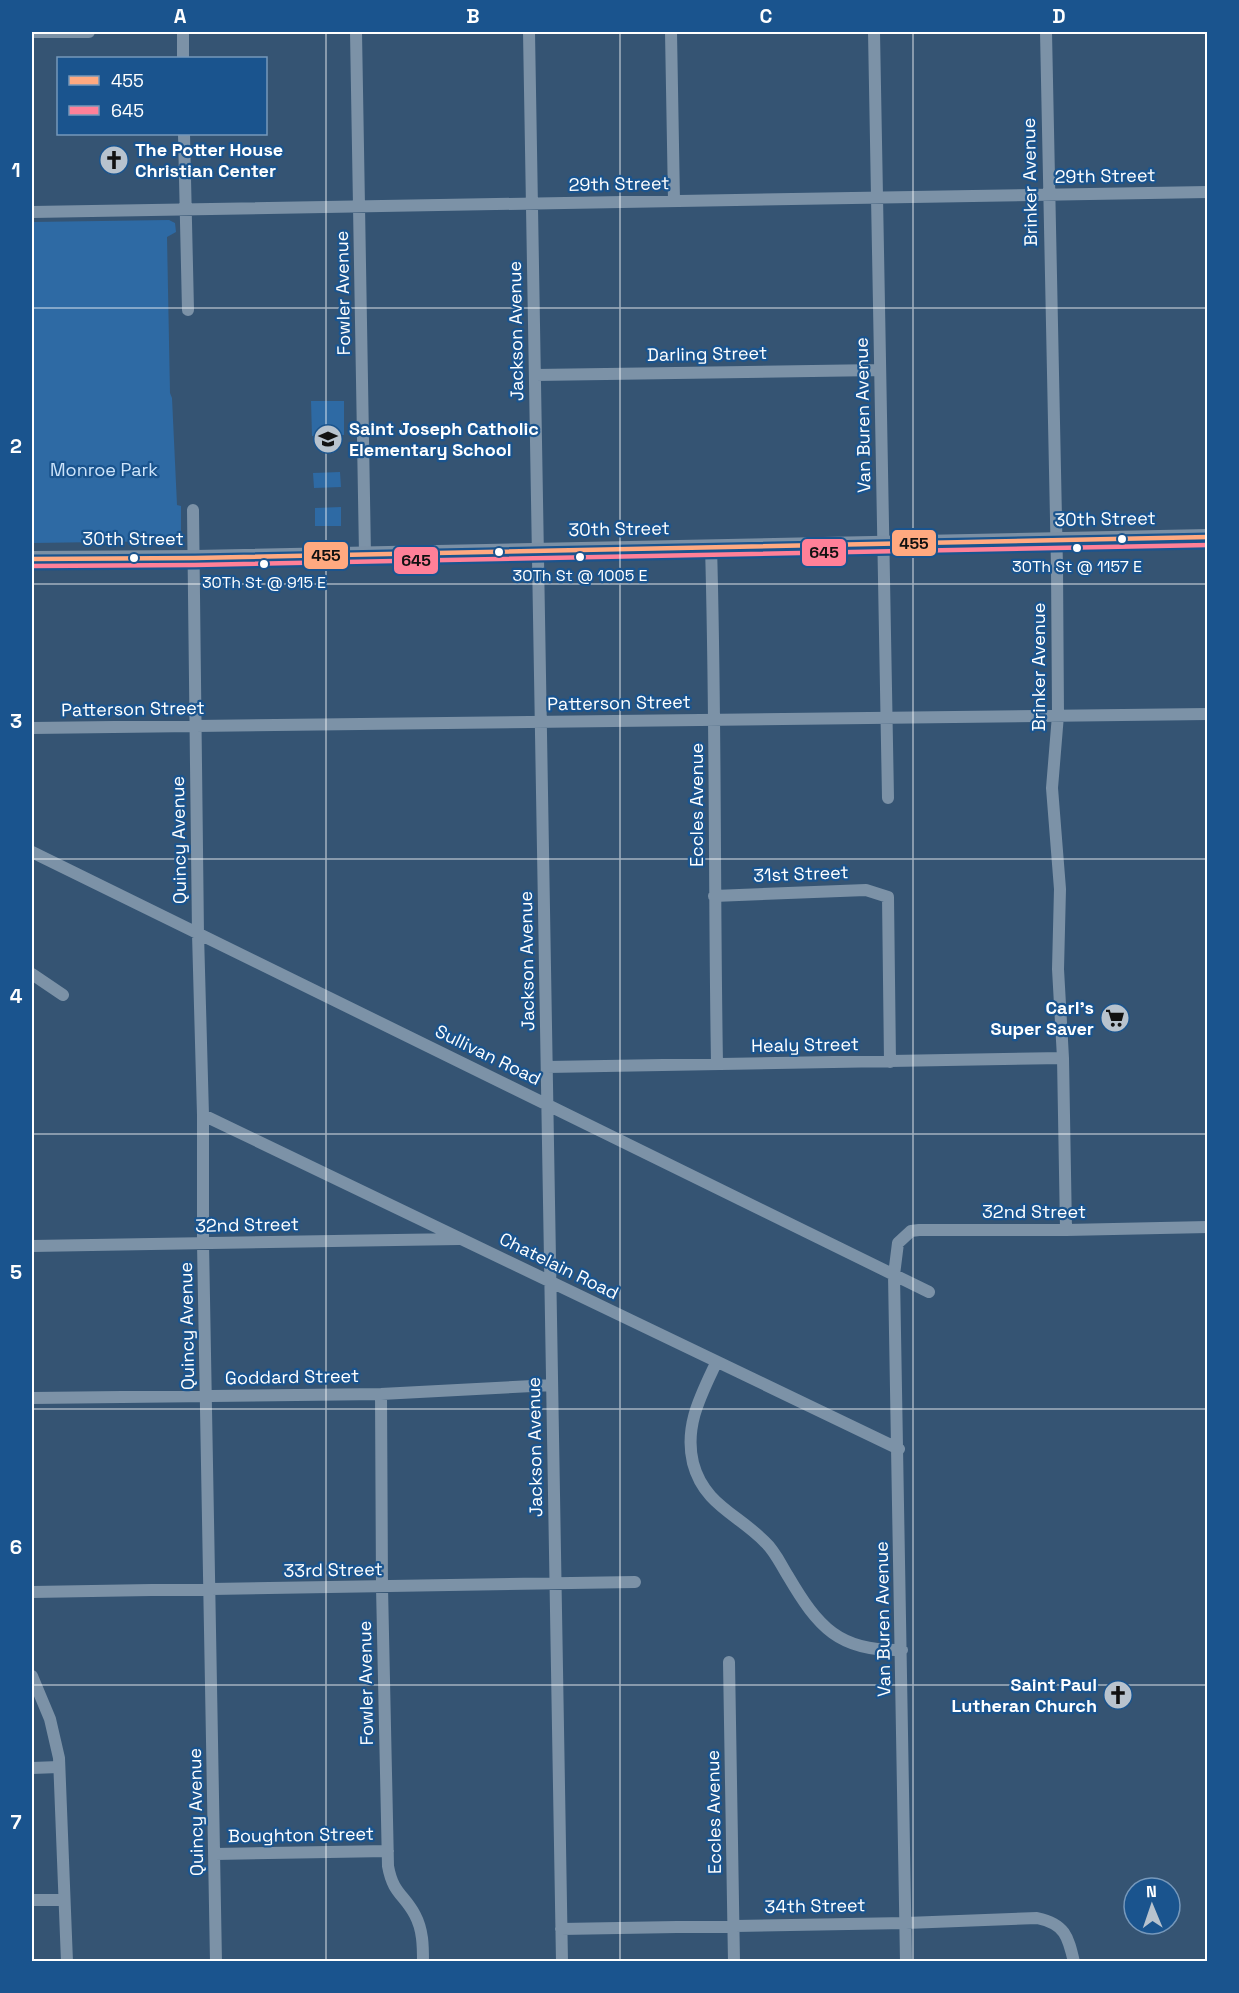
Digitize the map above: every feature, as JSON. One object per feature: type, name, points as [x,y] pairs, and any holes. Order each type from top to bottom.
[{"type":"main road","name":"30th Street","points":[[32,560],[1208,537]]},
{"type":"street","points":[[32,32],[89,32]]},
{"type":"street","points":[[183,32],[183,57]]},
{"type":"street","name":"Fowler Avenue","points":[[356,32],[366,555]]},
{"type":"street","name":"Jackson Avenue","points":[[529,32],[562,1962]]},
{"type":"street","points":[[671,32],[674,201]]},
{"type":"street","name":"Van Buren Avenue","points":[[874,32],[888,798]]},
{"type":"street","name":"Brinker Avenue","points":[[1046,32],[1057,539],[1058,715],[1052,788],[1060,890],[1058,969],[1063,1058],[1066,1230]]},
{"type":"street","points":[[184,135],[188,310]]},
{"type":"street","name":"29th Street","points":[[32,212],[1208,192]]},
{"type":"street","name":"Darling Street","points":[[535,375],[879,370]]},
{"type":"street","name":"Quincy Avenue","points":[[193,510],[216,1962]]},
{"type":"street","name":"Eccles Avenue","points":[[711,547],[715,720],[714,896],[717,1063]]},
{"type":"street","name":"Patterson Street","points":[[32,728],[1208,714]]},
{"type":"street","name":"Sullivan Road","points":[[32,852],[929,1292]]},
{"type":"street","name":"31st Street","points":[[714,896],[866,890],[888,897],[891,1062]]},
{"type":"street","points":[[32,974],[63,995]]},
{"type":"street","name":"Healy Street","points":[[547,1067],[1063,1058]]},
{"type":"street","name":"Chatelain Road","points":[[203,1115],[899,1449]]},
{"type":"street","name":"32nd Street","points":[[894,1275],[898,1243],[911,1232],[919,1230],[1208,1227]]},
{"type":"street","name":"32nd Street","points":[[32,1246],[463,1239]]},
{"type":"street","name":"Van Buren Avenue","points":[[894,1275],[899,1449],[906,1962]]},
{"type":"street","points":[[717,1363],[697,1404],[690,1430],[691,1452],[701,1484],[723,1509],[767,1544],[806,1606],[827,1629],[854,1644],[886,1650],[902,1650]]},
{"type":"street","name":"Goddard Street","points":[[32,1398],[381,1394],[552,1385]]},
{"type":"street","name":"Fowler Avenue","points":[[381,1394],[382,1587],[388,1866],[393,1885],[418,1921],[423,1943],[423,1962]]},
{"type":"street","name":"33rd Street","points":[[32,1592],[635,1582]]},
{"type":"street","name":"Eccles Avenue","points":[[729,1662],[734,1962]]},
{"type":"street","points":[[32,1676],[50,1719],[59,1767],[67,1962]]},
{"type":"street","points":[[32,1768],[59,1767]]},
{"type":"street","name":"Boughton Street","points":[[214,1854],[388,1851]]},
{"type":"street","points":[[32,1900],[64,1900]]},
{"type":"street","name":"34th Street","points":[[561,1929],[906,1923],[1037,1918],[1058,1925],[1064,1932],[1070,1942],[1074,1962]]},
{"type":"green space","name":"Monroe Park","points":[[169,220],[175,223],[176,232],[167,237],[170,393],[177,505],[181,506],[181,534],[171,541],[32,543],[32,222]]},
{"type":"green space","points":[[311,401],[344,401],[344,435],[312,436]]},
{"type":"green space","points":[[340,472],[341,487],[314,488],[313,473]]},
{"type":"green space","points":[[341,507],[341,526],[315,526],[315,508]]},
{"type":"transit line","name":"455","points":[[32,559],[195,558],[1208,537]]},
{"type":"transit line","name":"645","points":[[32,566],[195,565],[1208,545]]},
{"type":"place","name":"The Potter House Christian Center","points":[[114,160]]},
{"type":"place","name":"Saint Joseph Catholic Elementary School","points":[[328,439]]},
{"type":"place","name":"30Th St @ 1157 E","points":[[1077,548]]},
{"type":"place","name":"30Th St @ 1005 E","points":[[580,557]]},
{"type":"place","name":"30Th St @ 915 E","points":[[264,564]]},
{"type":"place","name":"Carl's Super Saver","points":[[1115,1018]]},
{"type":"place","name":"Saint Paul Lutheran Church","points":[[1118,1695]]}]
